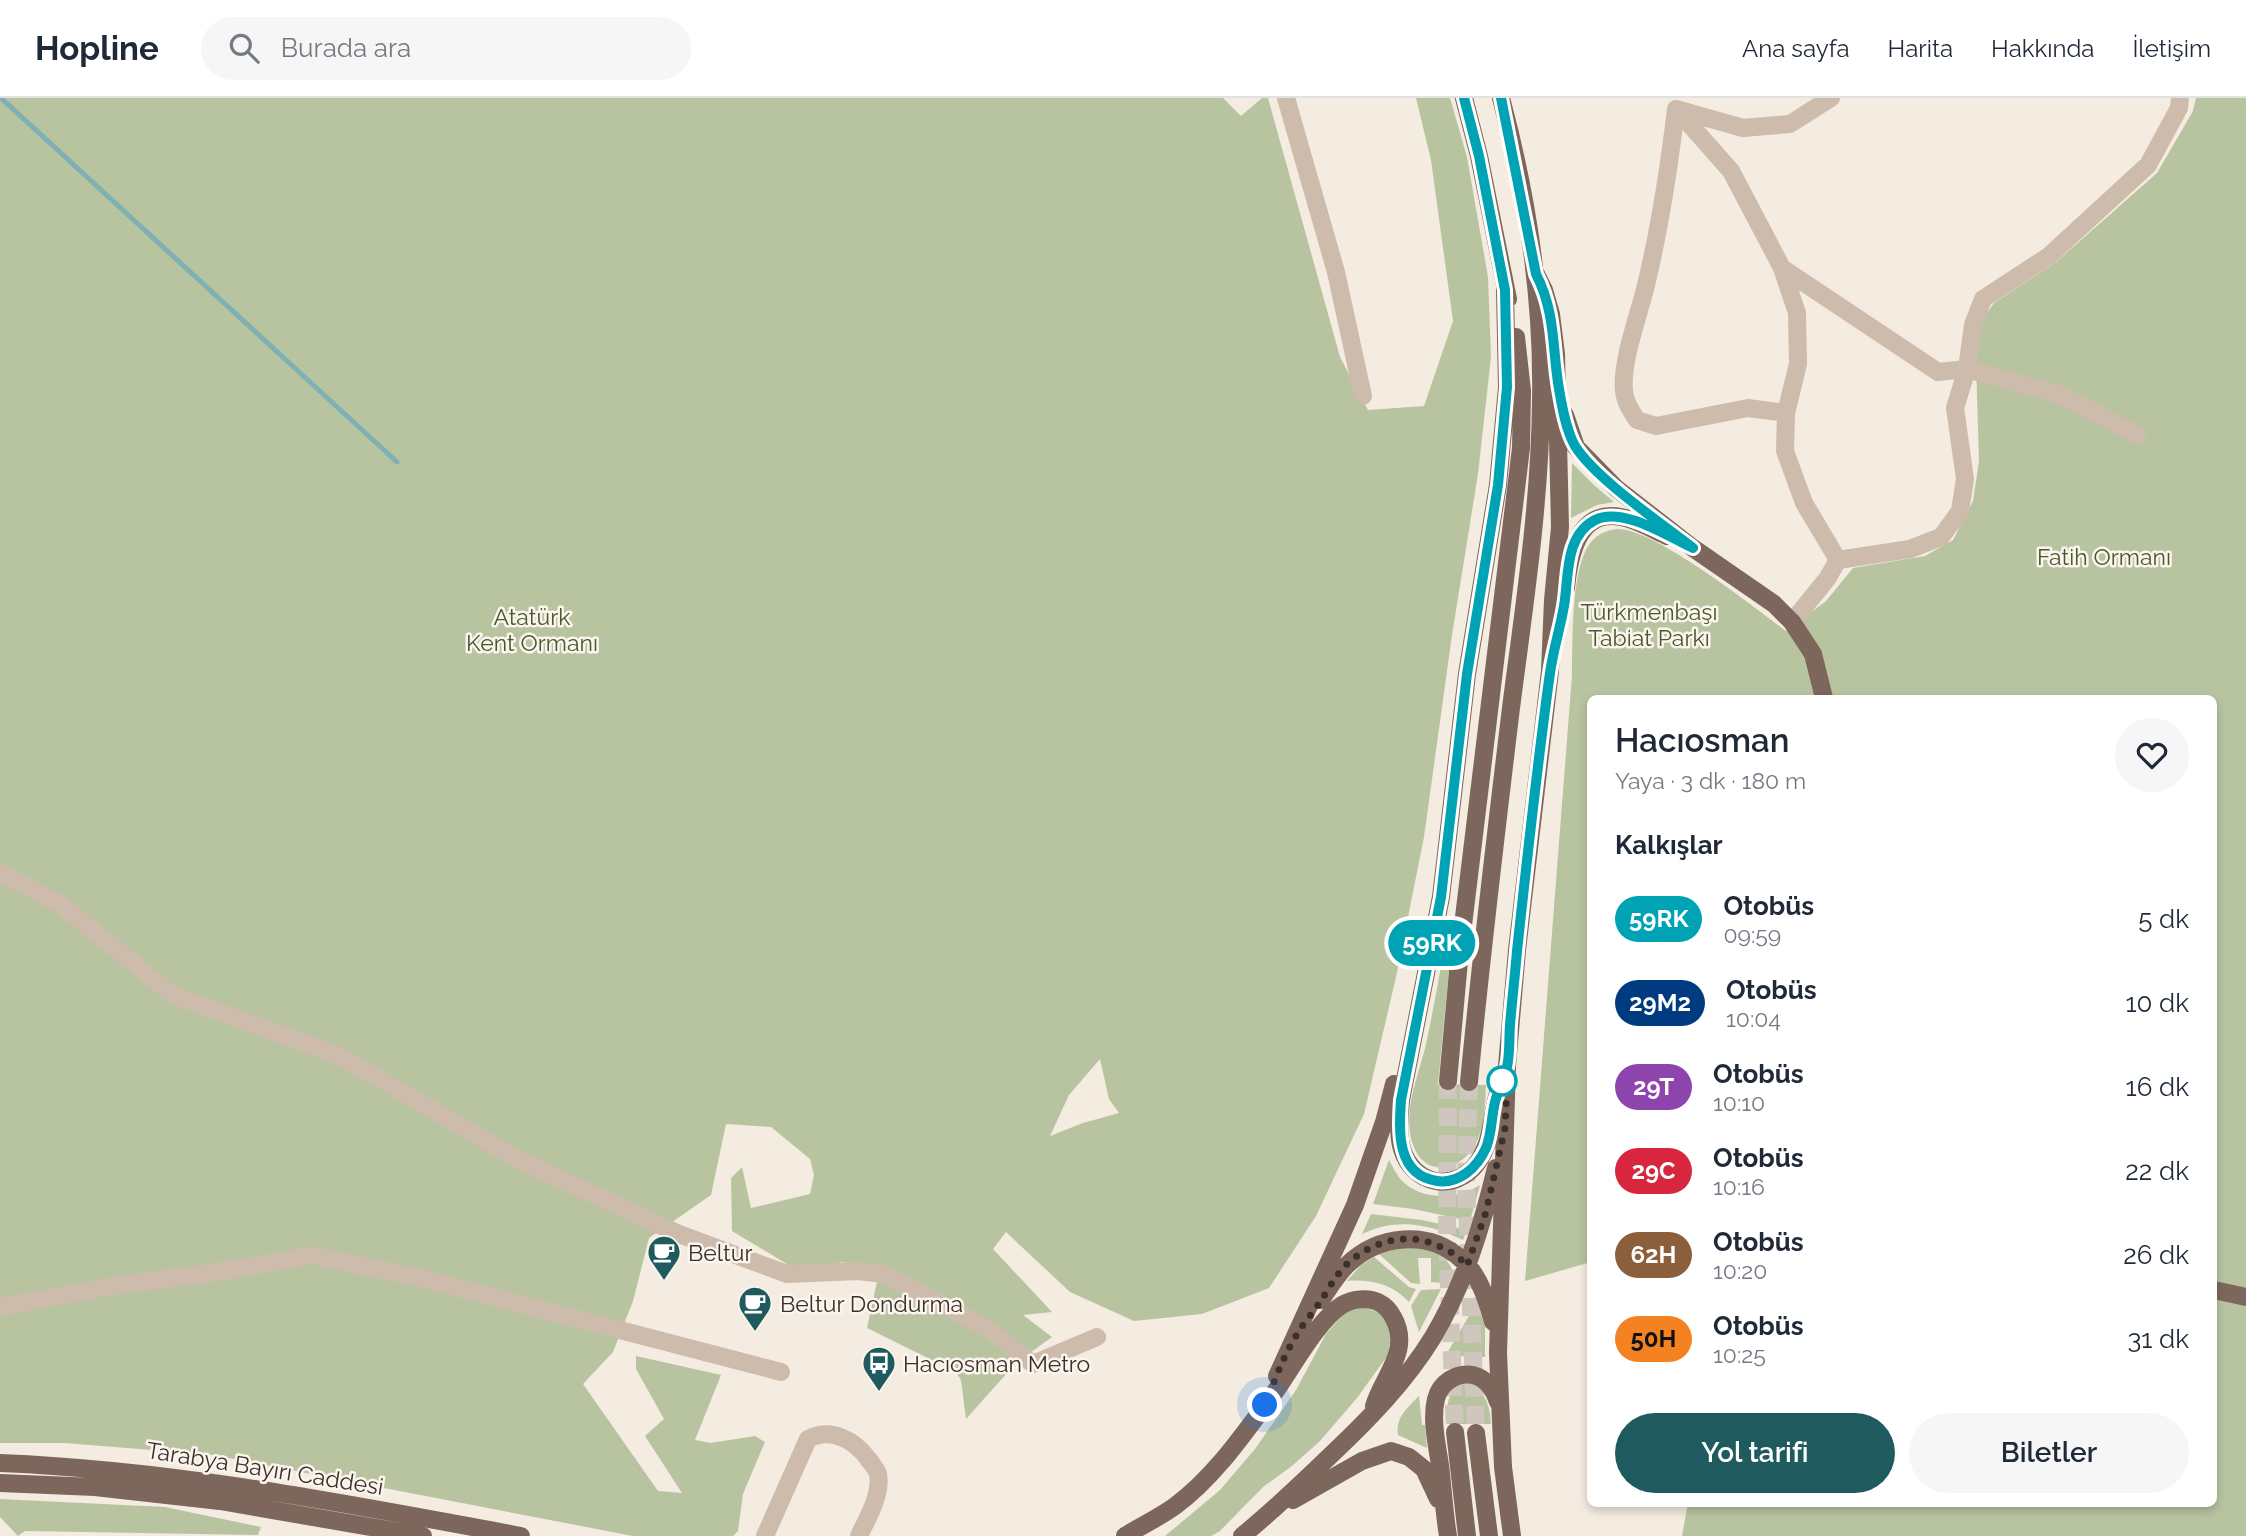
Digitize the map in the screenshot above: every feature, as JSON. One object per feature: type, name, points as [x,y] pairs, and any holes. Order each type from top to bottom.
[{"type":"main road","points":[[1448,1081],[1460,950],[1521,448],[1522,391],[1518,343],[1479,156],[1464,98]]},
{"type":"main road","points":[[1469,1082],[1521,634],[1540,441],[1541,386],[1536,274],[1501,98]]},
{"type":"main road","points":[[1512,1536],[1503,1467],[1498,1353],[1507,1066],[1517,950],[1550,671],[1560,527],[1558,388],[1550,314],[1544,289],[1536,274]]},
{"type":"main road","points":[[1505,290],[1507,387],[1498,485],[1467,674],[1441,897],[1401,1100],[1401,1147],[1415,1172],[1427,1179],[1441,1182],[1454,1180],[1477,1164],[1490,1135],[1495,1102],[1507,1066]]},
{"type":"main road","points":[[1558,388],[1567,425],[1576,447],[1616,488],[1693,548],[1774,604],[1792,622],[1813,654],[1823,695]]},
{"type":"main road","points":[[1550,671],[1572,549],[1585,528],[1594,521],[1619,516],[1693,548]]},
{"type":"main road","points":[[1265,1405],[1359,1193],[1414,1028]]},
{"type":"main road","points":[[1242,1536],[1278,1507],[1371,1416],[1395,1390],[1432,1338],[1450,1306],[1486,1212],[1505,1128]]},
{"type":"main road","points":[[1296,1334],[1346,1266],[1376,1245],[1395,1240],[1423,1240],[1462,1259],[1479,1283],[1487,1300],[1498,1353]]},
{"type":"main road","points":[[2217,1291],[2246,1297]]},
{"type":"main road","points":[[1147,1536],[1218,1464],[1332,1314],[1342,1305],[1366,1298],[1379,1303],[1390,1312],[1398,1325],[1400,1339],[1396,1360],[1380,1390],[1371,1416]]},
{"type":"main road","points":[[1448,1536],[1435,1429],[1435,1400],[1448,1380],[1474,1375],[1492,1388],[1500,1409]]},
{"type":"main road","points":[[1455,1432],[1466,1536]]},
{"type":"main road","points":[[1476,1433],[1489,1536]]},
{"type":"main road","points":[[1278,1507],[1362,1461],[1391,1451],[1409,1457],[1424,1469],[1444,1512]]},
{"type":"main road","name":"Tarabya Bayırı Caddesi","points":[[0,1463],[115,1470],[245,1486],[521,1536]]},
{"type":"main road","name":"Tarabya Bayırı Caddesi","points":[[0,1483],[95,1487],[220,1501],[423,1536]]},
{"type":"main road","points":[[1125,1536],[1175,1506]]},
{"type":"street","points":[[1286,98],[1336,272],[1363,396]]},
{"type":"street","points":[[1674,104],[1743,128],[1790,124],[1831,98]]},
{"type":"street","points":[[1838,560],[1910,549],[1941,537],[1960,510],[1965,480],[1955,408],[1967,369],[1973,325],[1983,299],[2049,256],[2148,165],[2179,108],[2180,98]]},
{"type":"street","points":[[1674,104],[1731,171],[1782,268],[1797,313],[1798,364],[1786,413],[1785,451],[1804,503],[1838,560]]},
{"type":"street","points":[[1674,104],[1668,177],[1647,283],[1625,370],[1624,392],[1629,408],[1636,420],[1656,426],[1748,408],[1786,413]]},
{"type":"street","points":[[1782,268],[1938,372],[1967,369],[2061,395],[2137,435]]},
{"type":"street","points":[[1792,622],[1828,579],[1838,560]]},
{"type":"street","points":[[0,873],[60,904],[173,995],[340,1056],[519,1160],[679,1234],[786,1274],[859,1271],[883,1274],[987,1328],[1033,1364],[1097,1337]]},
{"type":"street","points":[[0,1307],[107,1287],[232,1270],[312,1255],[437,1283],[781,1372]]},
{"type":"street","points":[[765,1536],[808,1439],[828,1434],[841,1436],[863,1451],[878,1473],[875,1502],[859,1536]]},
{"type":"green space","name":"Atatürk Kent Ormanı","points":[[0,98],[1223,98],[1241,116],[1262,98],[1268,98],[1340,357],[1368,410],[1424,406],[1453,321],[1431,160],[1416,98],[1450,98],[1467,157],[1488,277],[1491,357],[1478,474],[1424,837],[1396,977],[1364,1114],[1316,1216],[1269,1288],[1202,1314],[1134,1321],[1070,1292],[1006,1232],[993,1249],[1052,1312],[1023,1315],[1052,1337],[1016,1363],[966,1419],[961,1380],[956,1372],[867,1328],[879,1272],[843,1262],[797,1270],[732,1231],[731,1178],[742,1167],[751,1208],[810,1194],[814,1175],[810,1159],[771,1127],[726,1124],[711,1195],[649,1238],[633,1301],[613,1352],[583,1384],[658,1491],[682,1493],[645,1436],[664,1419],[636,1369],[636,1356],[721,1375],[695,1440],[710,1443],[755,1436],[765,1442],[743,1494],[738,1531],[733,1536],[633,1536],[213,1455],[65,1443],[0,1443]],"holes":[[[1100,1059],[1109,1099],[1119,1113],[1050,1136],[1069,1095]]]},
{"type":"green space","name":"Fatih Ormanı","points":[[2196,98],[2246,98],[2246,1536],[1682,1536],[1687,1507],[2217,1507],[2217,695],[1587,695],[1587,1263],[1525,1281],[1572,675],[1574,604],[1580,566],[1586,551],[1595,538],[1604,532],[1617,529],[1634,532],[1655,541],[1703,571],[1786,631],[1826,601],[1853,568],[1925,556],[1953,540],[1973,501],[1979,461],[1975,329],[1994,303],[2055,263],[2157,173],[2193,111]]},
{"type":"green space","points":[[1572,463],[1614,502],[1597,505],[1571,518]]},
{"type":"green space","points":[[1450,918],[1454,918],[1438,1084],[1486,1085],[1483,1122],[1476,1143],[1460,1161],[1441,1168],[1431,1166],[1416,1151],[1411,1138],[1409,1114]]},
{"type":"green space","points":[[1389,1160],[1401,1180],[1409,1187],[1429,1195],[1461,1194],[1480,1185],[1470,1221],[1373,1204]]},
{"type":"green space","points":[[1371,1214],[1422,1220],[1467,1230],[1463,1240],[1438,1230],[1401,1224],[1362,1234]]},
{"type":"green space","points":[[1406,1246],[1433,1252],[1444,1258],[1452,1269],[1443,1283],[1431,1282],[1431,1258],[1418,1258],[1420,1284],[1411,1283],[1379,1254]]},
{"type":"green space","points":[[1374,1257],[1409,1287],[1416,1289],[1409,1302],[1396,1291],[1381,1284],[1347,1281],[1361,1265]]},
{"type":"green space","points":[[1441,1289],[1419,1332],[1411,1306],[1421,1290]]},
{"type":"green space","points":[[1477,1302],[1485,1326],[1485,1357],[1456,1356],[1443,1360]]},
{"type":"green space","points":[[1360,1306],[1387,1318],[1391,1336],[1388,1355],[1357,1398],[1320,1441],[1263,1487],[1220,1531],[1211,1536],[1165,1536],[1220,1490],[1255,1449],[1296,1390],[1326,1334],[1345,1312]]},
{"type":"green space","points":[[1461,1384],[1475,1388],[1484,1397],[1491,1424],[1447,1424],[1450,1396]]},
{"type":"green space","points":[[1419,1396],[1427,1448],[1398,1435],[1400,1418]]},
{"type":"green space","points":[[0,1499],[165,1507],[261,1527],[258,1535],[25,1531],[18,1536],[0,1517]]},
{"type":"waterway","points":[[1,98],[397,462]]},
{"type":"tunnel","points":[[1448,1081],[1447,1237],[1455,1432]]},
{"type":"tunnel","points":[[1469,1082],[1466,1181],[1476,1433]]},
{"type":"bus line","name":"59RK","points":[[1464,98],[1479,156],[1505,290],[1507,387],[1498,485],[1467,674],[1441,897],[1401,1100],[1399,1132],[1407,1162],[1415,1172],[1427,1179],[1441,1182],[1464,1175],[1477,1164],[1485,1150],[1495,1102],[1507,1066],[1517,950],[1550,671],[1572,549],[1578,536],[1594,521],[1619,516],[1693,548],[1616,488],[1576,447],[1571,436],[1558,388],[1550,314],[1544,289],[1536,274],[1501,98]]},
{"type":"place","name":"Beltur","points":[[664,1282]]},
{"type":"place","name":"Beltur Dondurma","points":[[755,1333]]},
{"type":"place","name":"Hacıosman Metro","points":[[879,1393]]},
{"type":"route","points":[[1265,1405],[1296,1334],[1330,1286],[1359,1255],[1376,1245],[1395,1240],[1423,1240],[1444,1248],[1462,1259],[1467,1266],[1486,1212],[1505,1128],[1507,1086],[1502,1081]]},
{"type":"park label","name":"Türkmenbaşı Tabiat Parkı","points":[[1649,624]]}]
